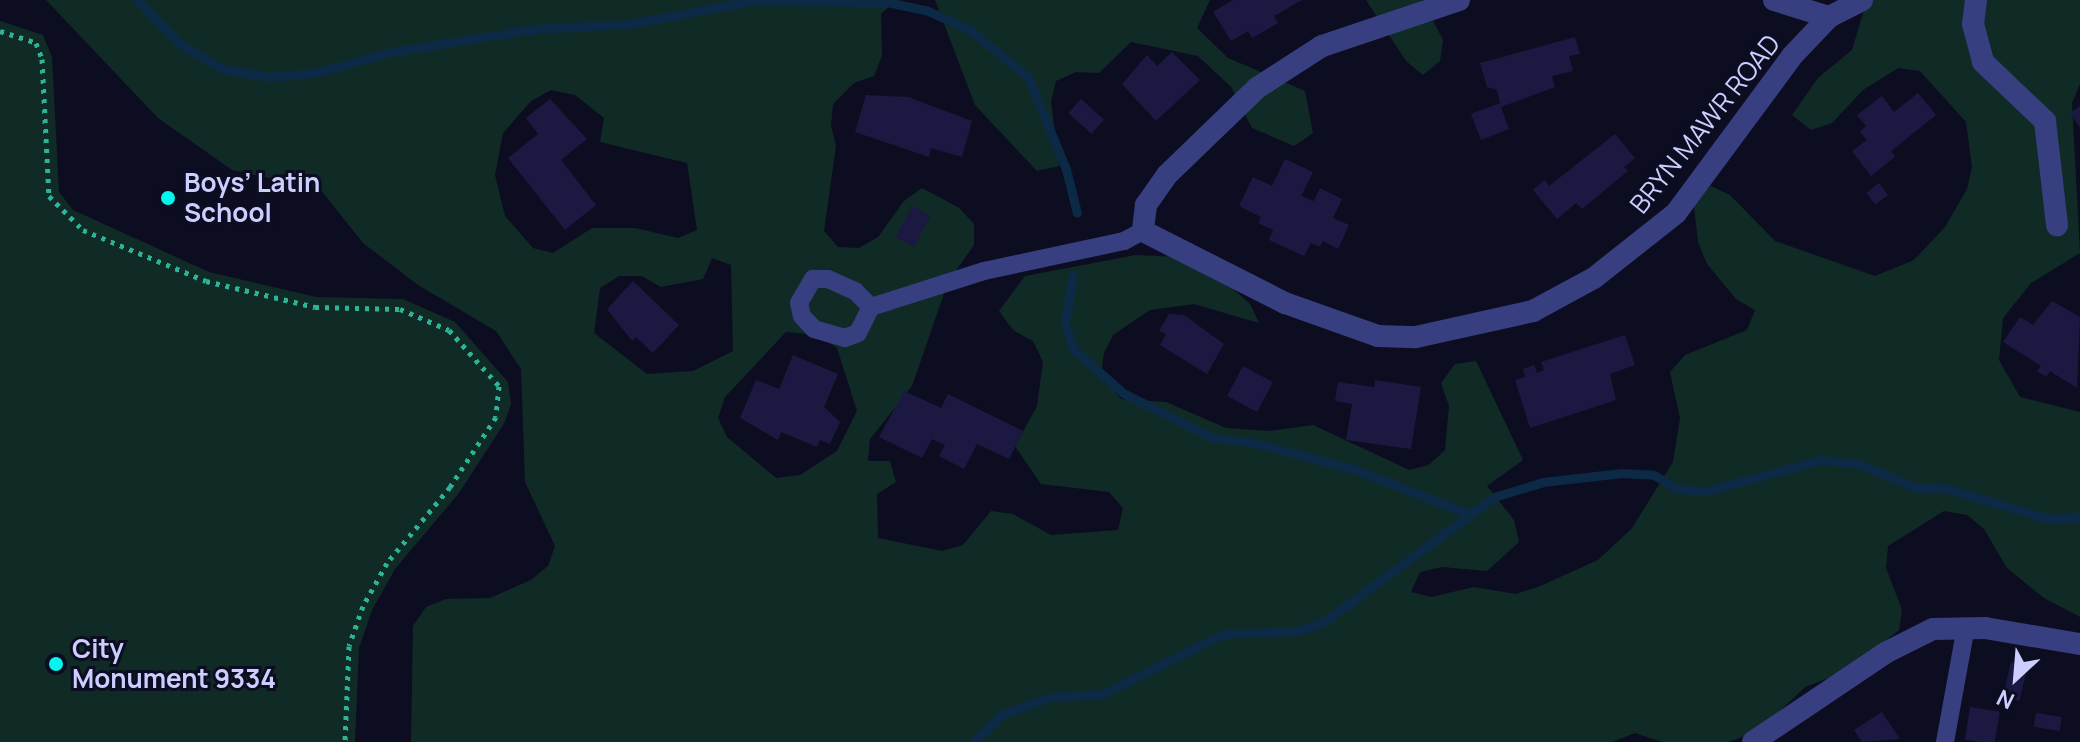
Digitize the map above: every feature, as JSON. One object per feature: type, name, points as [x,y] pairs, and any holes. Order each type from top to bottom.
[{"type":"street","points":[[1143,231],[1146,205],[1167,175],[1257,88],[1322,46],[1459,0]]},
{"type":"street","points":[[1774,0],[1829,17]]},
{"type":"street","name":"BRYN MAWR ROAD","points":[[1143,231],[1285,303],[1378,336],[1416,337],[1533,311],[1594,278],[1676,213],[1746,112],[1829,17],[1862,0]]},
{"type":"street","points":[[1976,0],[1973,24],[1983,62],[2045,121],[2057,225]]},
{"type":"street","points":[[1753,742],[1914,636],[1933,629],[1966,627],[2080,644]]},
{"type":"lane","points":[[871,307],[984,271],[1124,241],[1143,231]]},
{"type":"lane","points":[[1945,742],[1966,627]]},
{"type":"path","points":[[0,31],[36,43],[42,59],[49,196],[83,230],[206,281],[315,307],[400,309],[449,330],[499,386],[496,417],[450,487],[387,563],[363,606],[349,646],[345,742]]},
{"type":"green space","points":[[46,0],[896,0],[881,14],[882,56],[874,76],[854,83],[833,104],[831,126],[836,146],[824,231],[838,247],[859,248],[878,237],[904,201],[922,188],[959,208],[974,224],[974,245],[948,282],[912,386],[870,439],[868,461],[890,461],[896,482],[877,494],[878,538],[942,551],[963,545],[991,511],[1013,514],[1051,535],[1118,530],[1123,508],[1109,492],[1041,484],[1015,446],[1037,406],[1043,362],[1033,341],[1013,330],[999,311],[1025,276],[1136,255],[1179,257],[1218,275],[1250,304],[1259,323],[1194,304],[1150,310],[1113,335],[1104,353],[1101,375],[1121,399],[1166,402],[1226,428],[1270,431],[1313,425],[1409,470],[1429,465],[1445,450],[1449,406],[1441,383],[1455,364],[1476,361],[1523,460],[1487,486],[1514,520],[1519,542],[1487,571],[1442,567],[1420,572],[1411,592],[1431,597],[1474,587],[1516,594],[1598,560],[1632,528],[1673,462],[1680,418],[1670,372],[1685,355],[1747,330],[1755,310],[1736,299],[1707,264],[1698,242],[1693,198],[1711,186],[1730,195],[1775,241],[1875,276],[1914,260],[1945,227],[1967,189],[1972,167],[1966,122],[1920,71],[1898,68],[1863,90],[1832,123],[1811,130],[1792,115],[1818,78],[1852,50],[1867,0],[2080,0],[2080,84],[2072,103],[2080,253],[2031,283],[2003,318],[1999,360],[2020,397],[2080,412],[2080,617],[2044,598],[2007,568],[1984,529],[1967,515],[1944,511],[1888,546],[1886,568],[1902,610],[1899,630],[1847,671],[1805,687],[1760,730],[1729,742],[1662,742],[1635,733],[1612,742],[411,742],[413,626],[426,607],[446,599],[490,598],[531,580],[548,566],[555,546],[525,482],[521,369],[496,331],[418,285],[363,243],[320,189],[232,170],[158,118]],"holes":[[[551,90],[575,95],[604,118],[600,142],[687,163],[697,230],[678,238],[635,228],[592,228],[553,253],[533,248],[505,216],[495,175],[503,133],[531,101]],[[712,258],[731,265],[733,351],[693,371],[647,374],[594,333],[600,288],[619,276],[642,276],[661,287],[703,279]],[[786,332],[818,335],[837,348],[857,411],[837,451],[800,475],[776,478],[727,437],[718,418],[725,397]]]},
{"type":"green space","points":[[935,0],[1210,0],[1197,28],[1228,58],[1305,91],[1313,133],[1294,146],[1252,128],[1231,87],[1198,56],[1131,42],[1099,73],[1076,72],[1056,81],[1051,102],[1059,166],[1037,171],[975,105]]},
{"type":"green space","points":[[1366,0],[1422,0],[1443,40],[1440,61],[1423,75],[1406,61]]},
{"type":"green space","name":"Boys’ Latin School","points":[[0,21],[43,35],[52,57],[59,192],[73,210],[209,272],[316,297],[403,299],[455,322],[508,382],[511,404],[505,422],[459,493],[395,569],[372,610],[359,648],[355,742],[0,742]]},
{"type":"building","points":[[1233,0],[1302,0],[1274,16],[1278,23],[1252,38],[1248,31],[1231,41],[1213,12]]},
{"type":"building","points":[[1575,37],[1580,54],[1569,56],[1573,71],[1552,76],[1555,87],[1501,107],[1509,129],[1481,140],[1471,114],[1500,103],[1497,90],[1487,87],[1480,63]]},
{"type":"building","points":[[1172,52],[1200,80],[1156,121],[1122,84],[1147,55],[1157,66]]},
{"type":"building","points":[[1918,93],[1936,115],[1891,151],[1895,157],[1871,176],[1852,151],[1867,140],[1860,132],[1866,126],[1857,115],[1882,96],[1894,112]]},
{"type":"building","points":[[866,95],[908,97],[972,121],[962,157],[931,148],[929,157],[855,132]]},
{"type":"building","points":[[550,99],[587,139],[561,160],[596,205],[565,230],[508,158],[538,134],[526,118]]},
{"type":"building","points":[[1081,99],[1104,120],[1091,134],[1068,113]]},
{"type":"building","points":[[2080,106],[2080,128],[2070,113]]},
{"type":"building","points":[[1615,134],[1635,158],[1624,167],[1628,171],[1582,209],[1576,203],[1557,219],[1533,190],[1545,180],[1549,186]]},
{"type":"building","points":[[1285,159],[1313,172],[1301,196],[1314,201],[1320,188],[1342,199],[1333,218],[1349,225],[1338,249],[1323,241],[1320,247],[1311,243],[1304,256],[1269,240],[1273,230],[1258,223],[1261,217],[1239,206],[1253,177],[1272,186]]},
{"type":"building","points":[[1879,183],[1888,195],[1875,205],[1866,193]]},
{"type":"building","points":[[912,206],[931,216],[914,247],[896,237]]},
{"type":"building","points":[[633,281],[679,325],[653,353],[636,337],[632,341],[607,309]]},
{"type":"building","points":[[2052,301],[2080,317],[2077,388],[2050,371],[2046,377],[2037,371],[2041,366],[2003,342],[2020,317],[2033,325]]},
{"type":"building","points":[[1169,314],[1184,315],[1224,344],[1207,374],[1160,345],[1166,334],[1159,331]]},
{"type":"building","points":[[1625,335],[1635,365],[1610,374],[1616,400],[1530,428],[1515,380],[1525,377],[1523,369],[1534,365],[1537,373],[1544,370],[1541,362]]},
{"type":"building","points":[[793,355],[838,374],[824,407],[840,422],[830,444],[820,440],[817,447],[781,432],[778,440],[740,418],[756,380],[779,389]]},
{"type":"building","points":[[1243,366],[1273,382],[1257,412],[1227,396]]},
{"type":"building","points":[[1375,380],[1421,387],[1411,449],[1346,440],[1352,404],[1335,401],[1338,382],[1374,387]]},
{"type":"building","points":[[904,391],[941,408],[948,394],[1023,431],[1009,459],[977,444],[964,469],[939,456],[945,445],[932,439],[922,458],[879,437]]},
{"type":"building","points":[[2011,662],[2028,666],[2019,701],[2003,697]]},
{"type":"building","points":[[1970,707],[2000,712],[1995,742],[1965,740]]},
{"type":"building","points":[[1882,712],[1900,739],[1862,742],[1854,730]]},
{"type":"building","points":[[2036,713],[2062,717],[2059,731],[2034,727]]},
{"type":"waterway","points":[[137,0],[180,44],[223,69],[269,77],[314,73],[396,51],[535,29],[629,24],[751,1],[887,2],[926,10],[970,30],[1028,77],[1066,169],[1077,213]]},
{"type":"waterway","points":[[1073,276],[1065,323],[1073,349],[1123,393],[1213,438],[1250,442],[1354,469],[1469,514]]},
{"type":"waterway","points":[[974,742],[1001,715],[1050,697],[1102,694],[1223,634],[1298,631],[1324,622],[1494,497],[1543,482],[1621,473],[1654,475],[1677,489],[1706,491],[1820,460],[1857,463],[1916,488],[1945,488],[2049,519],[2080,517]]},
{"type":"place","name":"Boys’ Latin School","points":[[168,198]]},
{"type":"place","name":"City Monument 9334","points":[[56,664]]}]
